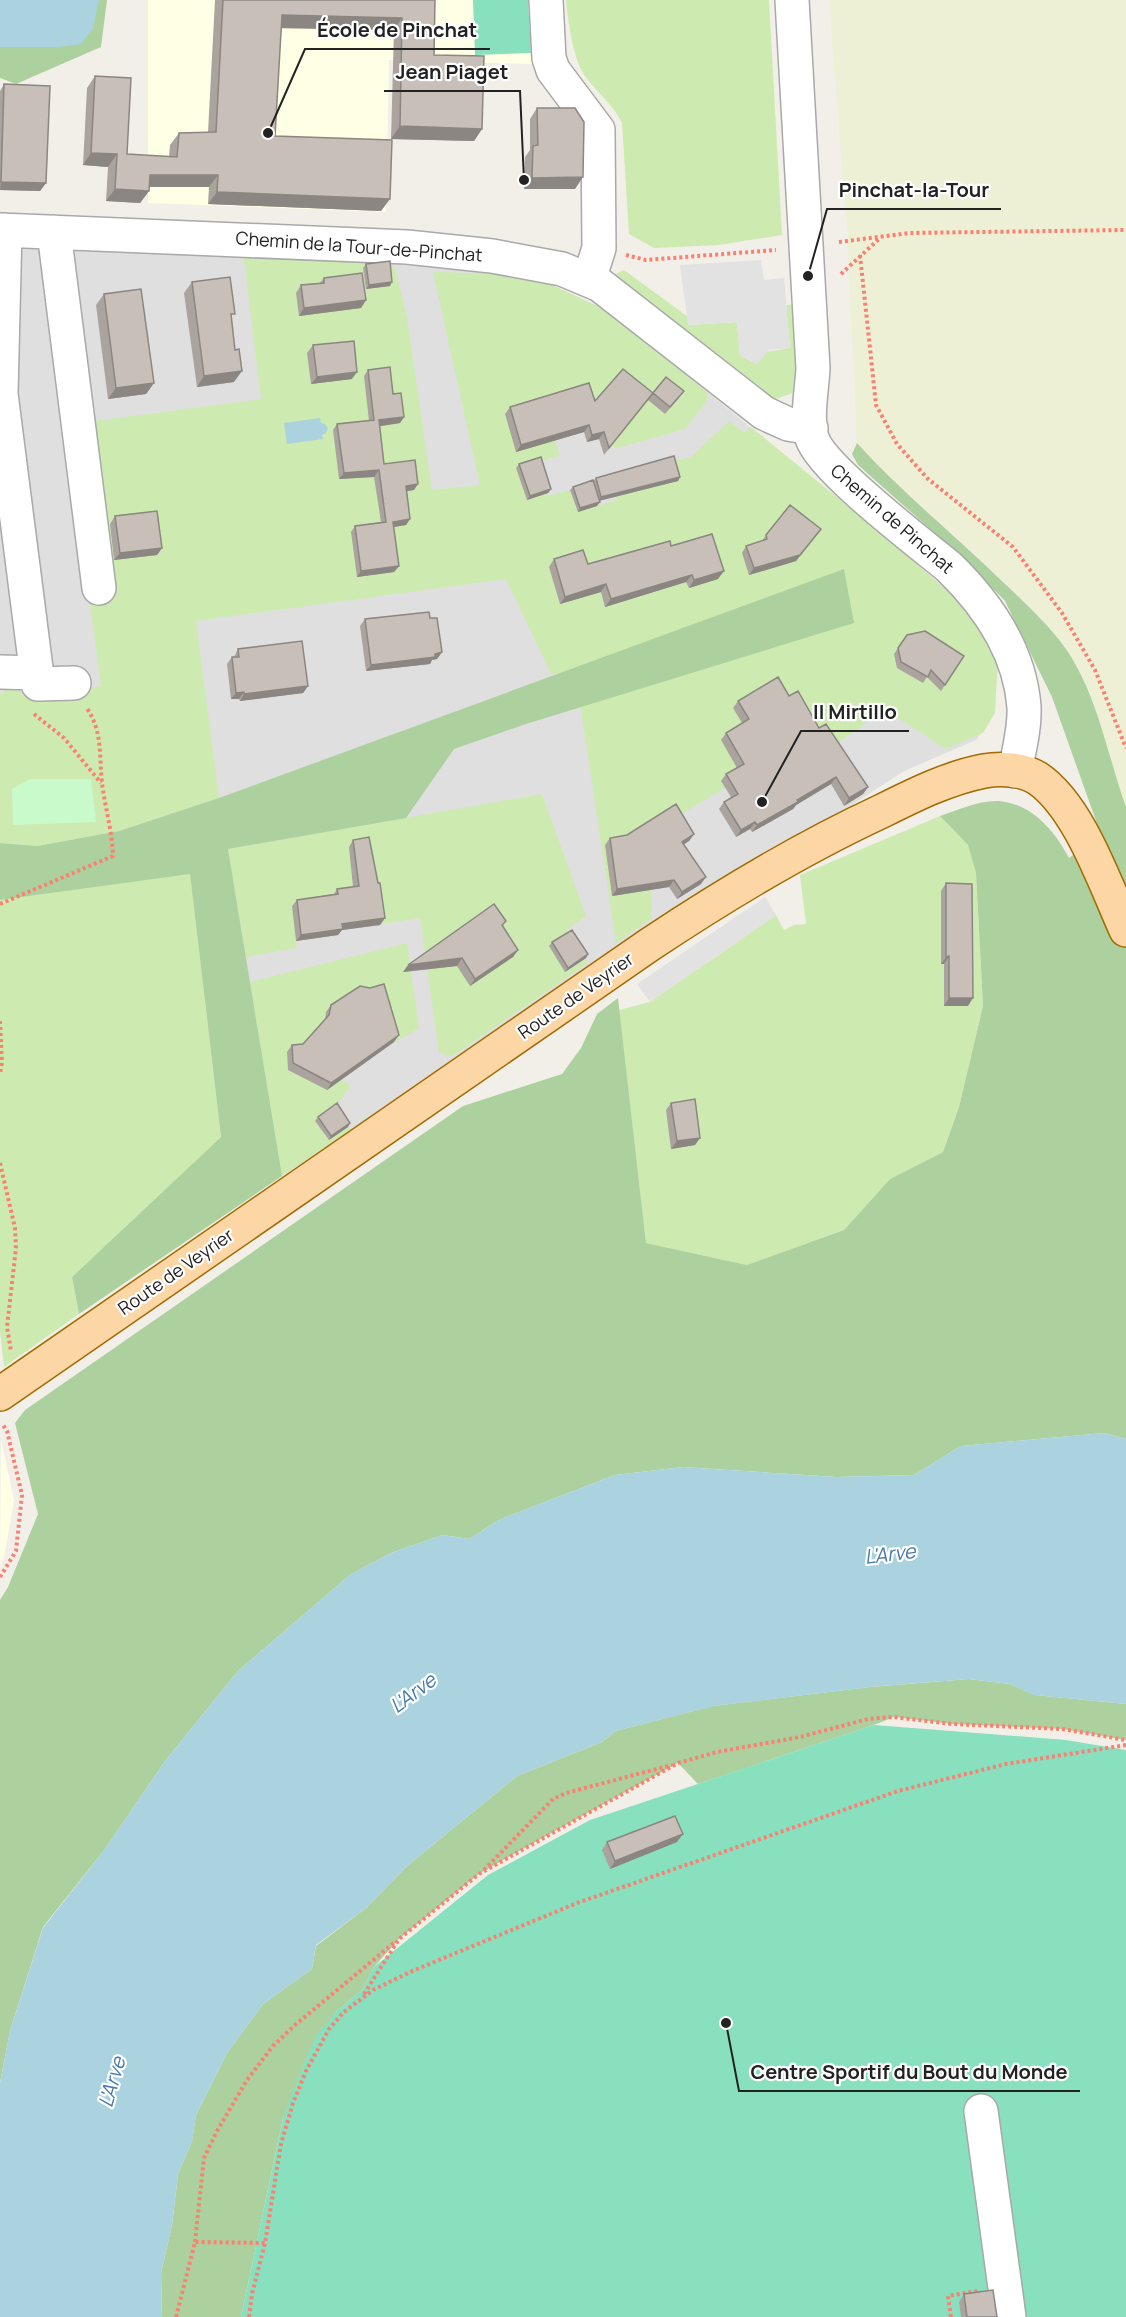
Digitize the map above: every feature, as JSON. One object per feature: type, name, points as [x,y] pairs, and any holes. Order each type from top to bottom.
[{"type":"main road","name":"Route de Veyrier","points":[[1,1409],[656,940],[736,888],[806,848],[946,782],[985,771],[1015,771],[1030,774],[1038,779],[1070,812],[1087,843],[1126,930]]},
{"type":"street","points":[[546,0],[549,58],[553,70],[598,130],[599,248],[587,278]]},
{"type":"street","name":"Chemin de Pinchat","points":[[792,0],[812,357],[811,428],[817,449],[834,470],[949,567],[966,584],[993,620],[1014,660],[1022,692],[1024,724],[1015,771]]},
{"type":"street","points":[[3,230],[0,394],[9,534],[37,679]]},
{"type":"street","name":"Chemin de la Tour-de-Pinchat","points":[[3,230],[407,247],[492,256],[562,269],[587,278],[617,298],[764,414],[788,424],[811,428]]},
{"type":"street","points":[[54,232],[99,588]]},
{"type":"street","points":[[0,672],[74,683]]},
{"type":"street","points":[[981,2111],[1007,2302]]},
{"type":"path","points":[[839,242],[910,233],[1126,230]]},
{"type":"path","points":[[841,274],[880,238]]},
{"type":"path","points":[[599,248],[646,260],[781,249]]},
{"type":"path","points":[[860,255],[876,405],[897,444],[928,479],[1013,547],[1062,613],[1095,670],[1126,748]]},
{"type":"path","points":[[37,679],[28,699],[32,712],[64,738],[102,784]]},
{"type":"path","points":[[0,904],[113,856],[112,828],[102,784],[96,720],[81,701],[74,683]]},
{"type":"path","points":[[0,1020],[2,1062],[0,1074]]},
{"type":"path","points":[[0,1163],[15,1228],[16,1248],[7,1327],[12,1360]]},
{"type":"path","points":[[0,1577],[16,1551],[22,1495],[1,1409]]},
{"type":"path","points":[[176,2317],[195,2242],[204,2158],[248,2080],[273,2046],[295,2025],[479,1874],[553,1799],[566,1793],[717,1752],[800,1737],[868,1719],[894,1717],[952,1724],[1062,1729],[1126,1740]]},
{"type":"path","points":[[362,1997],[410,1972],[578,1904],[898,1791],[1006,1764],[1126,1745]]},
{"type":"path","points":[[479,1874],[678,1763]]},
{"type":"path","points":[[249,2317],[252,2294],[265,2243],[281,2144],[293,2103],[306,2071],[329,2029],[362,1997],[399,1939]]},
{"type":"path","points":[[195,2242],[265,2243]]},
{"type":"path","points":[[951,2317],[948,2296],[1007,2302]]},
{"type":"shaded area","points":[[148,0],[532,0],[534,64],[389,60],[386,212],[148,203]]},
{"type":"shaded area","points":[[829,0],[1126,0],[1126,807],[1066,649],[1041,618],[973,552],[883,472],[857,443],[847,232]]},
{"type":"shaded area","points":[[0,243],[442,261],[552,285],[606,310],[893,543],[952,595],[995,713],[976,740],[904,771],[282,1176],[219,799],[119,831],[0,843]]},
{"type":"shaded area","points":[[761,260],[764,280],[784,278],[790,348],[769,350],[757,364],[740,356],[737,322],[688,325],[680,265]]},
{"type":"shaded area","points":[[765,897],[776,915],[650,1002],[637,984]]},
{"type":"shaded area","points":[[1,1440],[14,1500],[4,1558],[0,1564]]},
{"type":"green space","points":[[0,0],[107,0],[101,47],[16,84],[0,78]]},
{"type":"green space","points":[[473,0],[528,0],[531,53],[475,55]]},
{"type":"green space","points":[[566,0],[769,0],[782,235],[719,245],[654,248],[629,234],[622,123],[581,69],[572,40]]},
{"type":"green space","points":[[243,252],[384,261],[395,268],[407,318],[432,490],[480,485],[433,272],[507,274],[552,285],[606,310],[707,392],[707,401],[685,429],[618,448],[610,446],[601,415],[544,403],[560,456],[539,461],[548,496],[570,490],[578,512],[617,500],[616,496],[636,490],[630,468],[691,457],[729,421],[745,433],[751,427],[893,543],[952,595],[978,625],[998,659],[995,713],[983,733],[946,749],[885,710],[832,747],[733,708],[744,727],[739,771],[722,781],[725,788],[675,818],[650,864],[652,918],[616,943],[575,670],[551,674],[506,579],[196,621],[219,798],[119,831],[37,846],[0,843],[0,693],[4,694],[4,686],[18,688],[24,696],[101,686],[46,275],[87,422],[261,399]]},
{"type":"green space","points":[[624,270],[687,316],[688,325],[737,322],[740,356],[790,348],[786,305],[798,304],[800,381],[792,393],[774,400],[622,285],[616,274]]},
{"type":"green space","points":[[857,443],[892,479],[1028,606],[1066,649],[1077,667],[1094,706],[1126,807],[1126,1439],[1104,1433],[961,1446],[914,1475],[836,1477],[683,1467],[615,1475],[501,1519],[469,1539],[443,1535],[391,1553],[351,1574],[238,1671],[165,1761],[105,1849],[43,1927],[10,2031],[0,2083],[0,1600],[8,1587],[38,1514],[15,1423],[25,1410],[463,1106],[562,1074],[581,1048],[597,1014],[618,998],[646,1243],[747,1265],[844,1230],[890,1179],[943,1152],[959,1107],[983,1006],[976,873],[968,845],[940,816],[984,802],[1011,803],[1022,807],[1041,820],[1057,838],[1069,858],[1101,835],[1052,697],[1005,601],[965,560],[858,465],[852,454]]},
{"type":"green space","points":[[844,569],[854,623],[526,724],[454,749],[406,818],[228,849],[282,1176],[79,1314],[72,1277],[221,1137],[190,874],[0,900],[0,843],[37,846],[119,831],[219,798]]},
{"type":"green space","points":[[30,779],[91,779],[96,822],[13,825],[12,789]]},
{"type":"green space","points":[[542,794],[586,916],[567,930],[588,963],[451,1057],[439,1052],[420,918],[338,931],[338,935],[296,941],[297,948],[246,957],[228,849]]},
{"type":"green space","points":[[940,816],[968,845],[976,873],[983,1006],[959,1107],[943,1152],[890,1179],[844,1230],[747,1265],[646,1243],[619,1010],[650,1002],[776,915],[784,930],[794,925],[806,924],[800,875]]},
{"type":"green space","points":[[190,873],[221,1137],[72,1277],[79,1314],[4,1367],[0,1332],[0,900]]},
{"type":"green space","points":[[407,943],[419,1028],[384,1049],[329,1069],[351,1086],[335,1107],[350,1130],[282,1176],[250,982]]},
{"type":"green space","points":[[969,1679],[1010,1684],[1035,1695],[1126,1704],[1126,1740],[1062,1729],[952,1724],[894,1717],[698,1784],[678,1763],[479,1874],[399,1939],[374,1967],[363,1989],[336,2012],[283,2118],[241,2317],[162,2317],[161,2273],[172,2225],[178,2174],[192,2141],[196,2115],[227,2053],[263,2004],[312,1969],[316,1946],[366,1908],[407,1866],[517,1776],[602,1742],[615,1731],[713,1706],[870,1687]]},
{"type":"green space","points":[[874,1725],[1066,1740],[1126,1750],[1126,2317],[241,2317],[283,2118],[302,2068],[317,2035],[336,2012],[363,1989],[374,1967],[488,1875],[590,1820]]},
{"type":"water","points":[[0,0],[99,0],[93,28],[81,44],[58,47],[0,47]]},
{"type":"water","points":[[320,418],[321,423],[328,428],[322,435],[323,439],[287,444],[284,423]]},
{"type":"water","name":"L'Arve","points":[[1104,1433],[1126,1439],[1126,1704],[1034,1695],[1010,1684],[969,1679],[870,1687],[714,1706],[615,1731],[602,1742],[517,1776],[407,1866],[366,1908],[316,1945],[312,1969],[263,2004],[227,2053],[196,2115],[192,2141],[178,2174],[172,2225],[161,2273],[162,2317],[0,2317],[0,2083],[10,2031],[43,1928],[105,1849],[165,1761],[238,1671],[351,1574],[391,1553],[443,1535],[469,1539],[501,1519],[615,1475],[683,1467],[836,1477],[914,1475],[961,1446]]},
{"type":"building","points":[[223,0],[435,0],[434,55],[484,56],[482,129],[400,126],[402,18],[282,15],[275,136],[392,140],[390,199],[217,192],[218,175],[150,175],[149,191],[115,189],[117,154],[91,153],[95,76],[131,78],[127,154],[177,157],[179,133],[216,132]]},
{"type":"building","points":[[4,84],[50,86],[46,183],[1,182]]},
{"type":"building","points":[[537,108],[575,108],[584,122],[583,177],[532,178],[533,146],[538,145]]},
{"type":"building","points":[[390,261],[392,282],[369,285],[366,264]]},
{"type":"building","points":[[362,273],[366,300],[304,308],[301,285],[324,283],[324,278]]},
{"type":"building","points":[[230,277],[235,314],[231,314],[235,350],[239,349],[242,371],[204,376],[192,282]]},
{"type":"building","points":[[141,289],[154,383],[116,388],[104,294]]},
{"type":"building","points":[[354,341],[357,372],[317,377],[313,345]]},
{"type":"building","points":[[390,367],[393,394],[401,393],[404,417],[379,420],[384,464],[415,460],[418,484],[406,486],[410,519],[393,522],[399,566],[361,571],[355,526],[386,522],[379,470],[344,473],[337,424],[374,420],[368,370]]},
{"type":"building","points":[[623,369],[653,393],[609,448],[604,432],[592,435],[589,425],[521,445],[510,407],[589,383],[595,401]]},
{"type":"building","points":[[666,377],[684,391],[670,407],[653,393]]},
{"type":"building","points":[[674,456],[680,477],[601,497],[596,478]]},
{"type":"building","points":[[541,457],[551,489],[530,496],[519,464]]},
{"type":"building","points":[[593,480],[600,502],[580,508],[573,487]]},
{"type":"building","points":[[790,505],[821,529],[800,555],[754,568],[746,546],[767,539],[766,535]]},
{"type":"building","points":[[157,511],[162,548],[120,553],[115,516]]},
{"type":"building","points":[[712,534],[724,571],[694,580],[692,575],[611,599],[606,584],[565,597],[554,559],[583,550],[588,564],[670,541],[671,546]]},
{"type":"building","points":[[429,612],[430,618],[437,618],[442,652],[435,654],[435,657],[371,665],[365,619]]},
{"type":"building","points":[[925,631],[964,656],[945,685],[931,670],[928,677],[901,662],[898,648],[907,635]]},
{"type":"building","points":[[302,641],[308,686],[236,693],[232,657],[239,657],[238,649]]},
{"type":"building","points":[[778,677],[789,696],[798,691],[819,728],[826,724],[868,787],[849,798],[836,777],[757,825],[755,822],[741,830],[724,802],[738,794],[726,774],[744,764],[726,733],[749,719],[738,701]]},
{"type":"building","points":[[676,804],[694,834],[682,842],[706,877],[682,892],[674,880],[617,889],[610,838],[627,835]]},
{"type":"building","points":[[369,837],[378,883],[380,883],[385,918],[342,924],[343,929],[301,935],[297,900],[338,894],[337,889],[359,886],[353,840]]},
{"type":"building","points":[[946,883],[972,884],[973,998],[949,998],[949,956],[946,957]]},
{"type":"building","points":[[494,904],[506,921],[502,925],[518,950],[475,979],[462,958],[408,965]]},
{"type":"building","points":[[572,930],[588,954],[568,968],[552,942]]},
{"type":"building","points":[[384,984],[399,1035],[331,1083],[293,1063],[292,1045],[303,1044],[329,1015],[331,1005],[360,986],[370,988]]},
{"type":"building","points":[[695,1099],[700,1138],[677,1141],[671,1103]]},
{"type":"building","points":[[337,1103],[350,1123],[331,1136],[318,1117]]},
{"type":"building","points":[[675,1816],[683,1834],[615,1861],[607,1842]]},
{"type":"building","points":[[993,2290],[997,2317],[967,2317],[964,2294]]},
{"type":"place","name":"École de Pinchat","points":[[268,133]]},
{"type":"place","name":"Jean Piaget","points":[[524,180]]},
{"type":"place","name":"Pinchat-la-Tour","points":[[808,276]]},
{"type":"place","name":"Il Mirtillo","points":[[762,802]]},
{"type":"place","name":"Centre Sportif du Bout du Monde","points":[[726,2023]]}]
